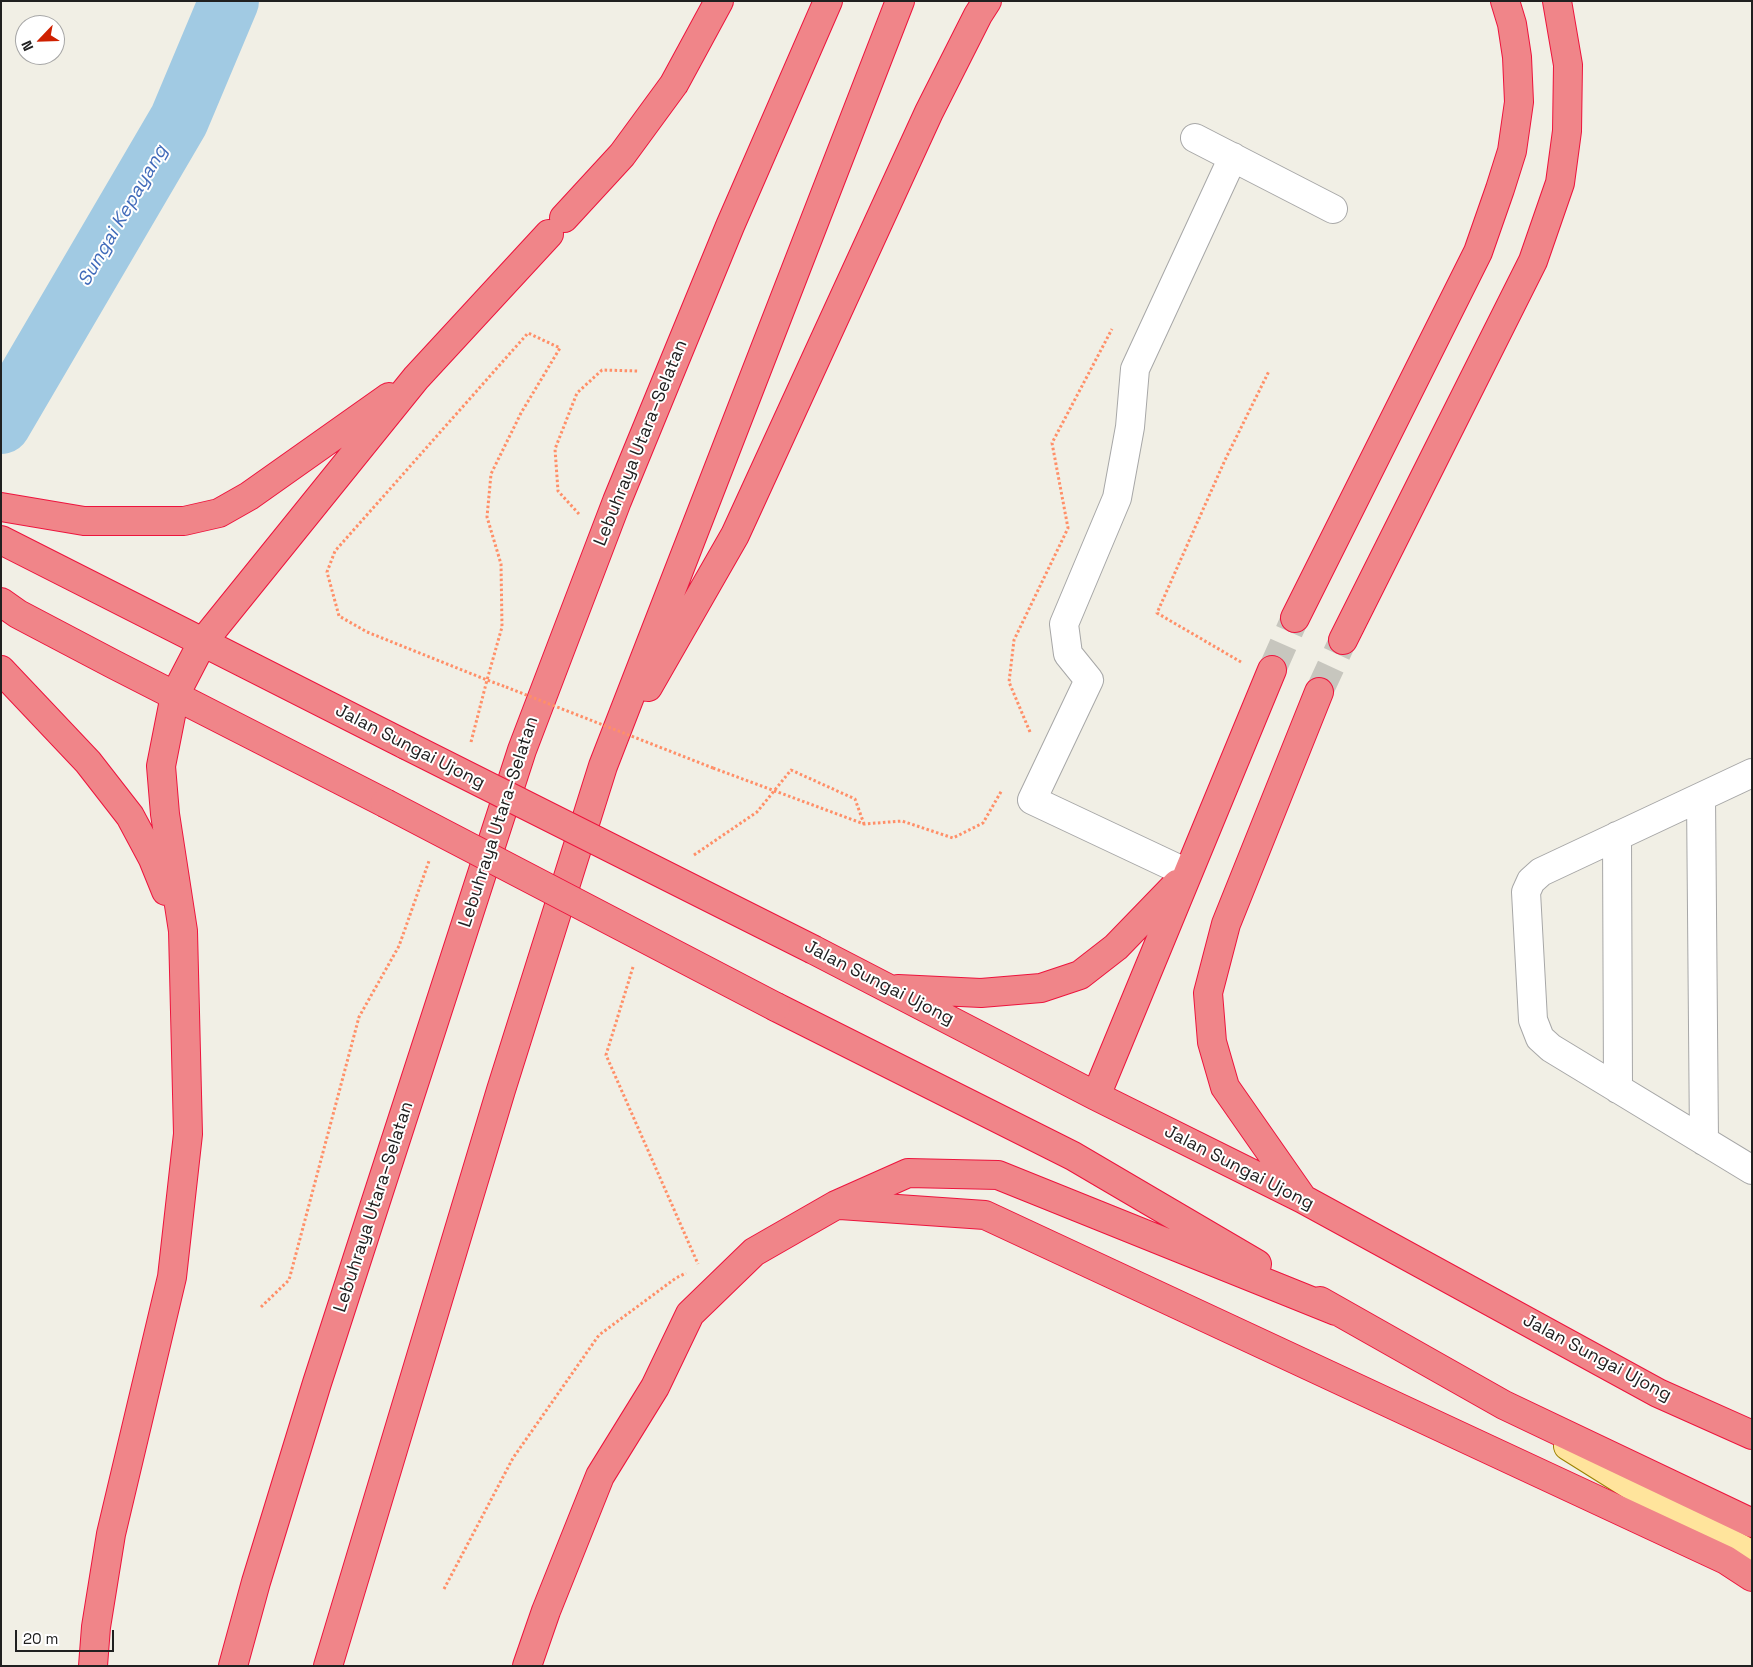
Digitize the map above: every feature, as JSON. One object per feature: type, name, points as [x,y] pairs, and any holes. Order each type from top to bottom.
[{"type":"highway","points":[[93,1666],[96,1627],[111,1534],[172,1277],[188,1134],[183,931],[165,814],[161,766],[175,695],[202,643],[416,378],[622,155],[674,84],[720,1]]},
{"type":"highway","name":"Lebuhraya Utara–Selatan","points":[[233,1666],[256,1582],[317,1383],[522,750],[602,537],[730,226],[828,1]]},
{"type":"highway","points":[[328,1666],[501,1090],[603,766],[900,1]]},
{"type":"highway","points":[[603,766],[735,535],[929,112],[987,1]]},
{"type":"highway","points":[[1295,618],[1478,252],[1500,189],[1512,151],[1519,102],[1517,57],[1512,24],[1505,1]]},
{"type":"highway","points":[[1343,640],[1533,261],[1560,183],[1567,131],[1568,65],[1556,1]]},
{"type":"highway","points":[[1,507],[84,521],[184,521],[219,513],[249,496],[416,378]]},
{"type":"highway","name":"Jalan Sungai Ujong","points":[[1,540],[814,950],[1096,1096],[1303,1199],[1658,1393],[1752,1436]]},
{"type":"highway","points":[[1,602],[44,628],[776,1007],[1073,1156],[1336,1311],[1504,1405],[1752,1523]]},
{"type":"highway","points":[[1,670],[88,762],[130,816],[153,859],[183,931]]},
{"type":"highway","points":[[1096,1096],[1272,670]]},
{"type":"highway","points":[[1303,1199],[1225,1087],[1212,1042],[1208,993],[1226,924],[1319,692]]},
{"type":"highway","points":[[890,989],[981,993],[1041,988],[1080,975],[1116,948],[1187,873]]},
{"type":"highway","points":[[527,1666],[546,1611],[600,1476],[654,1387],[690,1314],[754,1252],[836,1205],[908,1173],[998,1175],[1336,1311]]},
{"type":"highway","points":[[836,1205],[985,1215],[1726,1560],[1752,1577]]},
{"type":"main road","points":[[1504,1405],[1660,1503],[1752,1555]]},
{"type":"lane","points":[[1195,138],[1333,209]]},
{"type":"lane","points":[[1187,873],[1032,800],[1089,680],[1068,654],[1064,624],[1117,498],[1130,427],[1135,369],[1233,156]]},
{"type":"lane","points":[[1752,773],[1542,872],[1531,881],[1526,892],[1534,1020],[1540,1038],[1551,1048],[1752,1170]]},
{"type":"lane","points":[[1701,797],[1704,1141]]},
{"type":"lane","points":[[1617,836],[1618,1089]]},
{"type":"path","points":[[1032,738],[1009,682],[1014,640],[1068,528],[1052,443],[1112,328]]},
{"type":"path","points":[[470,743],[487,680],[502,627],[501,564],[487,518],[490,474],[521,413],[560,348],[528,333],[334,551],[327,572],[339,616],[367,632],[487,680],[713,768],[864,824],[902,821],[953,838],[983,823],[1002,789]]},
{"type":"path","points":[[602,537],[558,492],[556,449],[576,392],[602,370],[670,371]]},
{"type":"path","points":[[1242,662],[1157,613],[1225,460],[1269,371]]},
{"type":"path","points":[[690,858],[757,812],[791,770],[855,799],[864,824]]},
{"type":"path","points":[[261,1307],[289,1280],[359,1017],[399,946],[431,854]]},
{"type":"path","points":[[444,1589],[513,1458],[598,1335],[676,1278],[699,1266],[606,1054],[635,963]]},
{"type":"waterway","name":"Sungai Kepayang","points":[[1,424],[179,120],[229,1]]},
{"type":"tunnel","points":[[1272,670],[1295,618]]},
{"type":"tunnel","points":[[1319,692],[1343,640]]}]
